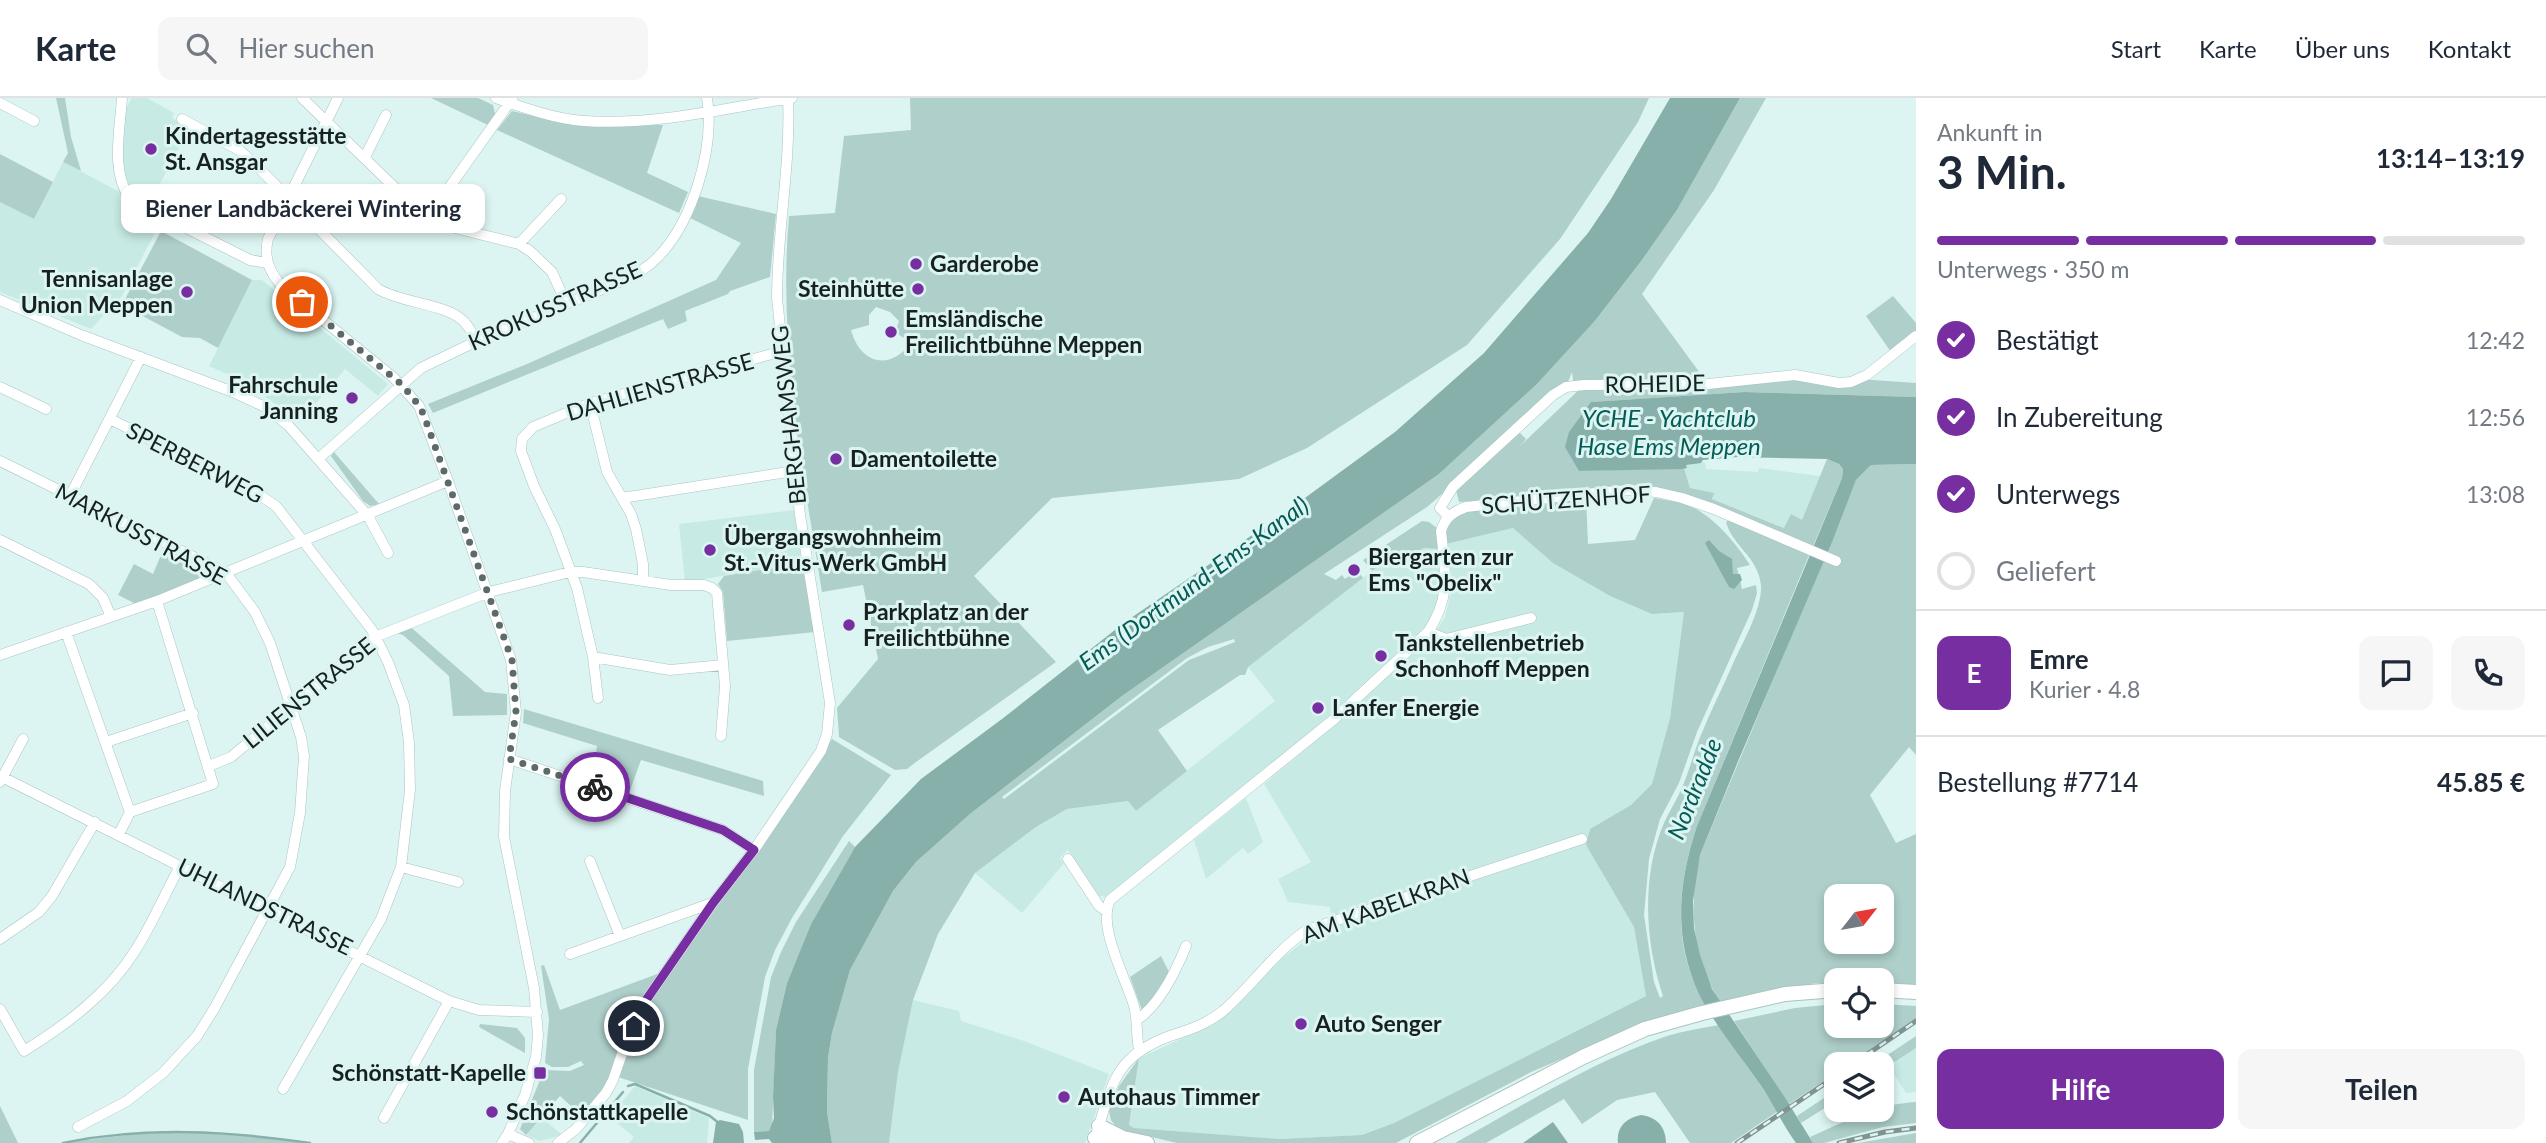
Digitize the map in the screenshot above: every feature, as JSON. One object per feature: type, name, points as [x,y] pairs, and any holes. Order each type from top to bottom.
[{"type":"highway","points":[[1417,1143],[1610,1044],[1645,1029],[1744,1007],[1785,994],[1824,991]]},
{"type":"highway","points":[[1894,991],[1916,992]]},
{"type":"highway","points":[[1894,1000],[1916,1001]]},
{"type":"highway","points":[[1744,1007],[1824,1001]]},
{"type":"highway","points":[[1434,1143],[1613,1051],[1704,1017]]},
{"type":"highway","points":[[1096,1136],[1147,1143]]},
{"type":"street","points":[[122,98],[119,176],[131,200],[250,260],[267,264]]},
{"type":"street","points":[[302,98],[365,157],[404,199],[429,216],[462,230],[519,244],[552,272],[566,303]]},
{"type":"street","points":[[338,98],[268,239],[267,264],[284,288],[401,384],[419,406],[449,481],[512,660],[516,712],[505,791],[504,836],[537,1012],[538,1035],[532,1073],[505,1138],[529,1143]]},
{"type":"street","points":[[496,98],[584,121],[634,121],[790,98]]},
{"type":"street","name":"KROKUSSTRASSE","points":[[318,459],[421,368],[477,341],[643,271],[659,257],[685,216],[699,177],[708,140],[707,98]]},
{"type":"street","name":"BERGHAMSWEG","points":[[558,1143],[576,1129],[606,1093],[642,1006],[821,751],[830,719],[828,684],[794,471],[778,298],[777,267],[790,98]]},
{"type":"street","points":[[429,216],[511,100]]},
{"type":"street","points":[[0,103],[34,121]]},
{"type":"street","points":[[365,157],[386,115]]},
{"type":"street","points":[[182,119],[239,150],[378,289],[404,301],[451,312],[467,324],[477,341]]},
{"type":"street","points":[[519,244],[561,199]]},
{"type":"street","points":[[0,300],[233,391],[265,407],[288,425],[368,516],[388,554]]},
{"type":"street","name":"ROHEIDE","points":[[1448,516],[1440,508],[1453,486],[1566,387],[1708,384],[1795,375],[1839,383],[1851,382],[1879,366],[1916,336]]},
{"type":"street","name":"DAHLIENSTRASSE","points":[[598,698],[593,657],[576,588],[555,529],[534,486],[521,445],[528,430],[590,403],[783,351]]},
{"type":"street","points":[[70,496],[141,357]]},
{"type":"street","points":[[0,387],[46,409]]},
{"type":"street","points":[[590,403],[607,472],[636,529],[643,564],[643,581]]},
{"type":"street","name":"SPERBERWEG","points":[[110,419],[276,506],[375,637],[388,662],[404,705],[409,743],[410,790],[401,867],[381,919],[283,1089]]},
{"type":"street","name":"MARKUSSTRASSE","points":[[0,461],[226,573],[260,622],[270,643],[301,737],[304,756],[300,813],[290,867],[214,1009],[181,1055],[163,1073],[127,1101],[78,1127]]},
{"type":"street","points":[[622,498],[794,471]]},
{"type":"street","points":[[0,655],[157,601],[449,481]]},
{"type":"street","name":"SCHÜTZENHOF","points":[[1106,911],[1110,900],[1333,720],[1428,632],[1439,614],[1447,583],[1441,531],[1448,516],[1466,507],[1585,494],[1656,492],[1714,509],[1835,560]]},
{"type":"street","points":[[0,540],[89,584],[103,598],[111,617]]},
{"type":"street","name":"LILIENSTRASSE","points":[[209,766],[231,757],[375,637],[489,592],[570,572],[712,588],[717,593],[723,666],[724,706],[721,736]]},
{"type":"street","points":[[119,834],[130,813],[213,784],[157,601]]},
{"type":"street","points":[[1428,632],[1447,639],[1531,618]]},
{"type":"street","points":[[66,632],[130,813]]},
{"type":"street","points":[[593,657],[670,670],[723,666]]},
{"type":"street","points":[[106,742],[193,713]]},
{"type":"street","points":[[1,778],[23,739]]},
{"type":"street","points":[[509,759],[723,830],[754,850]]},
{"type":"street","name":"UHLANDSTRASSE","points":[[1,778],[95,822],[449,1001],[479,1010],[537,1012]]},
{"type":"street","points":[[0,939],[39,912],[52,896],[95,822]]},
{"type":"street","name":"AM KABELKRAN","points":[[1139,1049],[1196,1027],[1220,1013],[1284,947],[1307,930],[1582,839]]},
{"type":"street","points":[[1068,859],[1099,906],[1106,911],[1108,930],[1137,1020],[1139,1049],[1130,1056],[1116,1077],[1096,1136]]},
{"type":"street","points":[[590,861],[620,936]]},
{"type":"street","points":[[0,1009],[24,1051],[50,1035],[99,995],[134,952],[180,866]]},
{"type":"street","points":[[401,867],[458,882]]},
{"type":"street","points":[[570,954],[713,903]]},
{"type":"street","points":[[1137,1020],[1151,1009],[1186,946]]},
{"type":"street","points":[[384,1118],[449,1001]]},
{"type":"shaded area","points":[[56,98],[65,98],[71,137],[81,171],[63,162],[68,153]]},
{"type":"shaded area","name":"Kindertagesstätte St. Ansgar","points":[[132,98],[147,98],[174,113],[172,118],[190,127],[149,204],[130,191],[123,173],[123,113]]},
{"type":"shaded area","points":[[431,98],[478,98],[493,105],[495,114],[488,125]]},
{"type":"shaded area","points":[[910,98],[1649,98],[1638,122],[1560,239],[1467,345],[1307,448],[1239,479],[1052,498],[974,576],[1056,662],[907,769],[895,770],[839,737],[837,708],[878,659],[863,585],[822,592],[794,405],[789,358],[786,263],[789,216],[835,213],[844,136],[911,130]],"holes":[[[876,307],[890,312],[899,321],[895,332],[911,343],[894,358],[876,360],[861,350],[851,330],[869,325],[869,315]]]},
{"type":"shaded area","points":[[1740,98],[1766,98],[1714,190],[1642,294],[1708,384],[1795,375],[1839,383],[1858,379],[1916,383],[1916,397],[1744,392],[1592,402],[1579,471],[1684,468],[1690,488],[1714,493],[1712,499],[1784,528],[1791,514],[1802,520],[1827,459],[1839,464],[1843,469],[1842,478],[1813,546],[1716,505],[1657,488],[1459,502],[1456,490],[1518,431],[1526,439],[1520,446],[1583,386],[1574,386],[1572,372],[1566,387],[1427,507],[1324,574],[1336,580],[1342,575],[1345,579],[1357,570],[1363,578],[1248,667],[1245,675],[1240,675],[1158,730],[1187,771],[1136,811],[1128,801],[1067,809],[1036,827],[975,873],[938,934],[913,1000],[898,1072],[889,1143],[832,1143],[827,1112],[828,1059],[832,1033],[850,970],[893,891],[916,862],[970,814],[1122,696],[1439,474],[1537,384],[1594,322],[1677,210]],"holes":[[[1234,639],[1235,642],[1189,660],[1004,799],[1002,797],[1187,658],[1208,647]]]},
{"type":"shaded area","points":[[512,111],[579,126],[663,125],[647,173],[688,192],[679,213],[497,130]]},
{"type":"shaded area","points":[[0,154],[53,182],[34,219],[0,202]]},
{"type":"shaded area","points":[[63,162],[118,191],[148,219],[159,225],[122,296],[91,329],[0,292],[0,202],[34,219]]},
{"type":"shaded area","points":[[698,196],[776,214],[770,277],[685,311],[687,321],[668,329],[663,319],[433,413],[428,404],[527,364],[716,280],[741,243],[690,218]]},
{"type":"shaded area","name":"Tennisanlage Union Meppen","points":[[161,231],[252,280],[218,348],[200,338],[182,337],[122,305]]},
{"type":"shaded area","points":[[252,280],[262,280],[388,384],[378,396],[345,369],[299,423],[251,385],[209,366]]},
{"type":"shaded area","points":[[1893,296],[1916,323],[1916,336],[1893,355],[1866,316]]},
{"type":"shaded area","points":[[334,452],[379,504],[370,506],[363,501],[331,456]]},
{"type":"shaded area","points":[[1705,462],[1706,469],[1758,472],[1759,468],[1820,476],[1802,521],[1785,528],[1712,499],[1713,493],[1690,488],[1684,468],[1686,465]]},
{"type":"shaded area","points":[[1916,464],[1916,755],[1909,747],[1870,795],[1896,843],[1916,834],[1916,985],[1894,984],[1894,968],[1824,968],[1824,983],[1721,1003],[1704,968],[1695,931],[1694,893],[1700,855],[1856,480],[1871,465]]},
{"type":"shaded area","points":[[1586,497],[1588,544],[1635,540],[1654,498],[1679,503],[1696,509],[1723,530],[1750,565],[1737,568],[1742,589],[1756,585],[1757,593],[1752,610],[1697,732],[1679,783],[1660,819],[1649,859],[1644,915],[1654,982],[1660,998],[1663,996],[1652,954],[1648,910],[1657,843],[1683,785],[1708,718],[1750,627],[1760,595],[1761,586],[1756,567],[1734,538],[1726,522],[1729,520],[1803,550],[1809,555],[1690,848],[1682,894],[1682,940],[1695,984],[1706,1005],[1635,1028],[1531,1072],[1396,1143],[1177,1143],[1118,1129],[1111,1120],[1109,1111],[1119,1086],[1139,1058],[1129,1125],[1134,1128],[1280,1139],[1362,1135],[1394,1123],[1646,996],[1634,927],[1586,845],[1590,829],[1631,805],[1652,784],[1670,718],[1684,612],[1652,614],[1610,596],[1553,563],[1513,528],[1446,544],[1451,521],[1472,510]]},
{"type":"shaded area","points":[[794,510],[802,563],[685,582],[679,524]]},
{"type":"shaded area","points":[[1422,521],[1429,522],[1438,529],[1438,549],[1424,548],[1396,567],[1382,563],[1372,571],[1363,560]]},
{"type":"shaded area","points":[[1513,528],[1553,563],[1610,596],[1652,614],[1684,612],[1670,718],[1652,784],[1631,805],[1590,829],[1586,845],[1634,927],[1646,996],[1394,1123],[1362,1135],[1280,1139],[1134,1128],[1129,1125],[1139,1058],[1216,1023],[1282,958],[1310,937],[1307,930],[1331,918],[1330,907],[1288,902],[1278,879],[1311,862],[1264,784],[1433,636],[1445,617],[1453,583],[1446,544]]},
{"type":"shaded area","points":[[164,548],[207,569],[209,576],[136,604],[118,595],[134,564],[153,574]]},
{"type":"shaded area","points":[[1424,548],[1438,549],[1442,574],[1438,604],[1425,629],[1330,716],[1108,897],[1099,896],[1068,850],[1060,858],[1064,863],[1022,913],[975,873],[1036,827],[1067,809],[1128,801],[1136,811],[1275,701],[1248,667],[1382,563],[1396,567]]},
{"type":"shaded area","points":[[802,563],[815,632],[727,641],[723,592],[718,584],[724,576]]},
{"type":"shaded area","points":[[406,623],[485,692],[507,694],[507,715],[453,716],[449,676],[403,635],[388,631]]},
{"type":"shaded area","points":[[524,709],[763,781],[764,796],[641,760],[629,793],[626,786],[601,778],[593,782],[597,746],[523,723]]},
{"type":"shaded area","points":[[832,739],[891,775],[843,836],[775,950],[765,977],[748,1069],[748,1120],[618,1077],[645,1008],[779,820]]},
{"type":"shaded area","points":[[1246,798],[1263,842],[1248,854],[1243,848],[1206,879],[1194,840]]},
{"type":"shaded area","points":[[849,841],[855,847],[811,924],[787,983],[776,1030],[772,1127],[769,1131],[754,1132],[754,1070],[771,977],[796,922]]},
{"type":"shaded area","points":[[1161,956],[1169,972],[1146,1009],[1142,1010],[1130,977]]},
{"type":"shaded area","points":[[544,965],[560,1010],[660,973],[605,1087],[582,1116],[560,1096],[526,1135],[520,1129],[544,1070],[570,1071],[584,1065],[581,1061],[568,1067],[552,1067],[545,1063],[549,1019],[541,966]]},
{"type":"shaded area","points":[[913,1000],[959,1011],[961,1021],[1024,1041],[1109,1074],[1085,1143],[889,1143],[898,1072]]},
{"type":"shaded area","points":[[1824,1005],[1824,1038],[1888,1038],[1867,1052],[1824,1052],[1824,1081],[1789,1104],[1734,1021],[1795,1008]]},
{"type":"shaded area","points":[[1894,1005],[1916,1006],[1916,1019],[1894,1034]]},
{"type":"shaded area","points":[[480,1024],[517,1028],[525,1038],[525,1053],[479,1027]]},
{"type":"shaded area","points":[[1719,1025],[1778,1111],[1731,1143],[1690,1143],[1655,1092],[1617,1100],[1582,1124],[1564,1099],[1486,1143],[1455,1143],[1612,1058],[1667,1036]]},
{"type":"shaded area","points":[[1916,1036],[1916,1048],[1894,1062],[1892,1052]]},
{"type":"shaded area","points":[[1916,1048],[1916,1092],[1906,1093],[1894,1074],[1894,1063]]},
{"type":"shaded area","points":[[635,1086],[709,1118],[707,1143],[629,1143],[634,1137],[610,1117]]},
{"type":"shaded area","points":[[1824,1098],[1824,1109],[1801,1123],[1797,1116]]},
{"type":"shaded area","points":[[1916,1102],[1916,1123],[1883,1127],[1824,1143],[1813,1143],[1810,1137],[1842,1122],[1894,1122],[1894,1105]]},
{"type":"shaded area","points":[[0,1106],[18,1143],[0,1143]]},
{"type":"shaded area","points":[[541,1117],[562,1135],[540,1141],[526,1135]]},
{"type":"shaded area","points":[[160,1131],[204,1131],[310,1143],[63,1143]]},
{"type":"shaded area","points":[[1916,1133],[1916,1143],[1858,1143]]},
{"type":"water","name":"Ems (Dortmund-Ems-Kanal)","points":[[1670,98],[1740,98],[1677,210],[1594,322],[1537,384],[1439,474],[1122,696],[970,814],[916,862],[893,891],[850,970],[832,1033],[828,1058],[827,1112],[832,1143],[772,1143],[769,1139],[755,1140],[754,1132],[769,1131],[774,1118],[776,1030],[787,983],[811,924],[855,847],[921,779],[1125,622],[1283,514],[1395,432],[1484,353],[1588,233]]},
{"type":"water","name":"YCHE - Yachtclub Hase Ems Meppen","points":[[1744,392],[1916,397],[1916,464],[1871,465],[1856,480],[1700,855],[1693,901],[1694,928],[1712,989],[1813,1143],[1796,1143],[1764,1090],[1705,1005],[1685,952],[1681,910],[1686,868],[1697,826],[1842,478],[1843,469],[1839,464],[1827,459],[1737,457],[1703,460],[1701,463],[1686,465],[1687,468],[1682,469],[1579,471],[1565,447],[1569,432],[1591,402]]},
{"type":"water","points":[[1709,540],[1719,551],[1732,559],[1733,574],[1740,574],[1742,580],[1734,589],[1729,587],[1705,543]]},
{"type":"water","points":[[1641,1115],[1660,1124],[1666,1143],[1618,1143],[1623,1124]]},
{"type":"water","points":[[720,1120],[739,1124],[744,1143],[713,1143],[716,1122]]},
{"type":"water","points":[[1553,1122],[1568,1143],[1523,1143]]},
{"type":"waterway","points":[[628,1086],[635,1084],[710,1116],[720,1124]]},
{"type":"waterway","points":[[580,1143],[623,1092]]},
{"type":"waterway","points":[[63,1143],[155,1132],[217,1133],[310,1143]]},
{"type":"railway","points":[[1871,1052],[1916,1021]]},
{"type":"railway","points":[[1737,1143],[1824,1084]]},
{"type":"railway","points":[[1839,1143],[1916,1128]]},
{"type":"way so far","points":[[302,302],[401,384],[423,413],[512,660],[516,712],[509,759],[595,787]]},
{"type":"place","name":"Kindertagesstätte St. Ansgar","points":[[151,149]]},
{"type":"place","name":"Garderobe","points":[[916,264]]},
{"type":"place","name":"Steinhütte","points":[[918,289]]},
{"type":"place","name":"Tennisanlage Union Meppen","points":[[187,292]]},
{"type":"place","name":"Biener Landbäckerei Wintering","points":[[302,302]]},
{"type":"place","name":"Emsländische Freilichtbühne Meppen","points":[[891,332]]},
{"type":"place","name":"Fahrschule Janning","points":[[352,398]]},
{"type":"place","name":"Damentoilette","points":[[836,459]]},
{"type":"place","name":"Übergangswohnheim St.-Vitus-Werk GmbH","points":[[710,550]]},
{"type":"place","name":"Biergarten zur Ems \"Obelix\"","points":[[1354,570]]},
{"type":"place","name":"Parkplatz an der Freilichtbühne","points":[[849,625]]},
{"type":"place","name":"Tankstellenbetrieb Schonhoff Meppen","points":[[1381,656]]},
{"type":"place","name":"Lanfer Energie","points":[[1318,708]]},
{"type":"place","name":"Auto Senger","points":[[1301,1024]]},
{"type":"place","name":"Schönstatt-Kapelle","points":[[540,1073]]},
{"type":"place","name":"Autohaus Timmer","points":[[1064,1097]]},
{"type":"place","name":"Schönstattkapelle","points":[[492,1112]]},
{"type":"route","points":[[595,787],[723,830],[754,850],[713,903],[642,1006],[634,1026]]},
{"type":"water label","name":"Nordradde","points":[[1695,789]]}]
